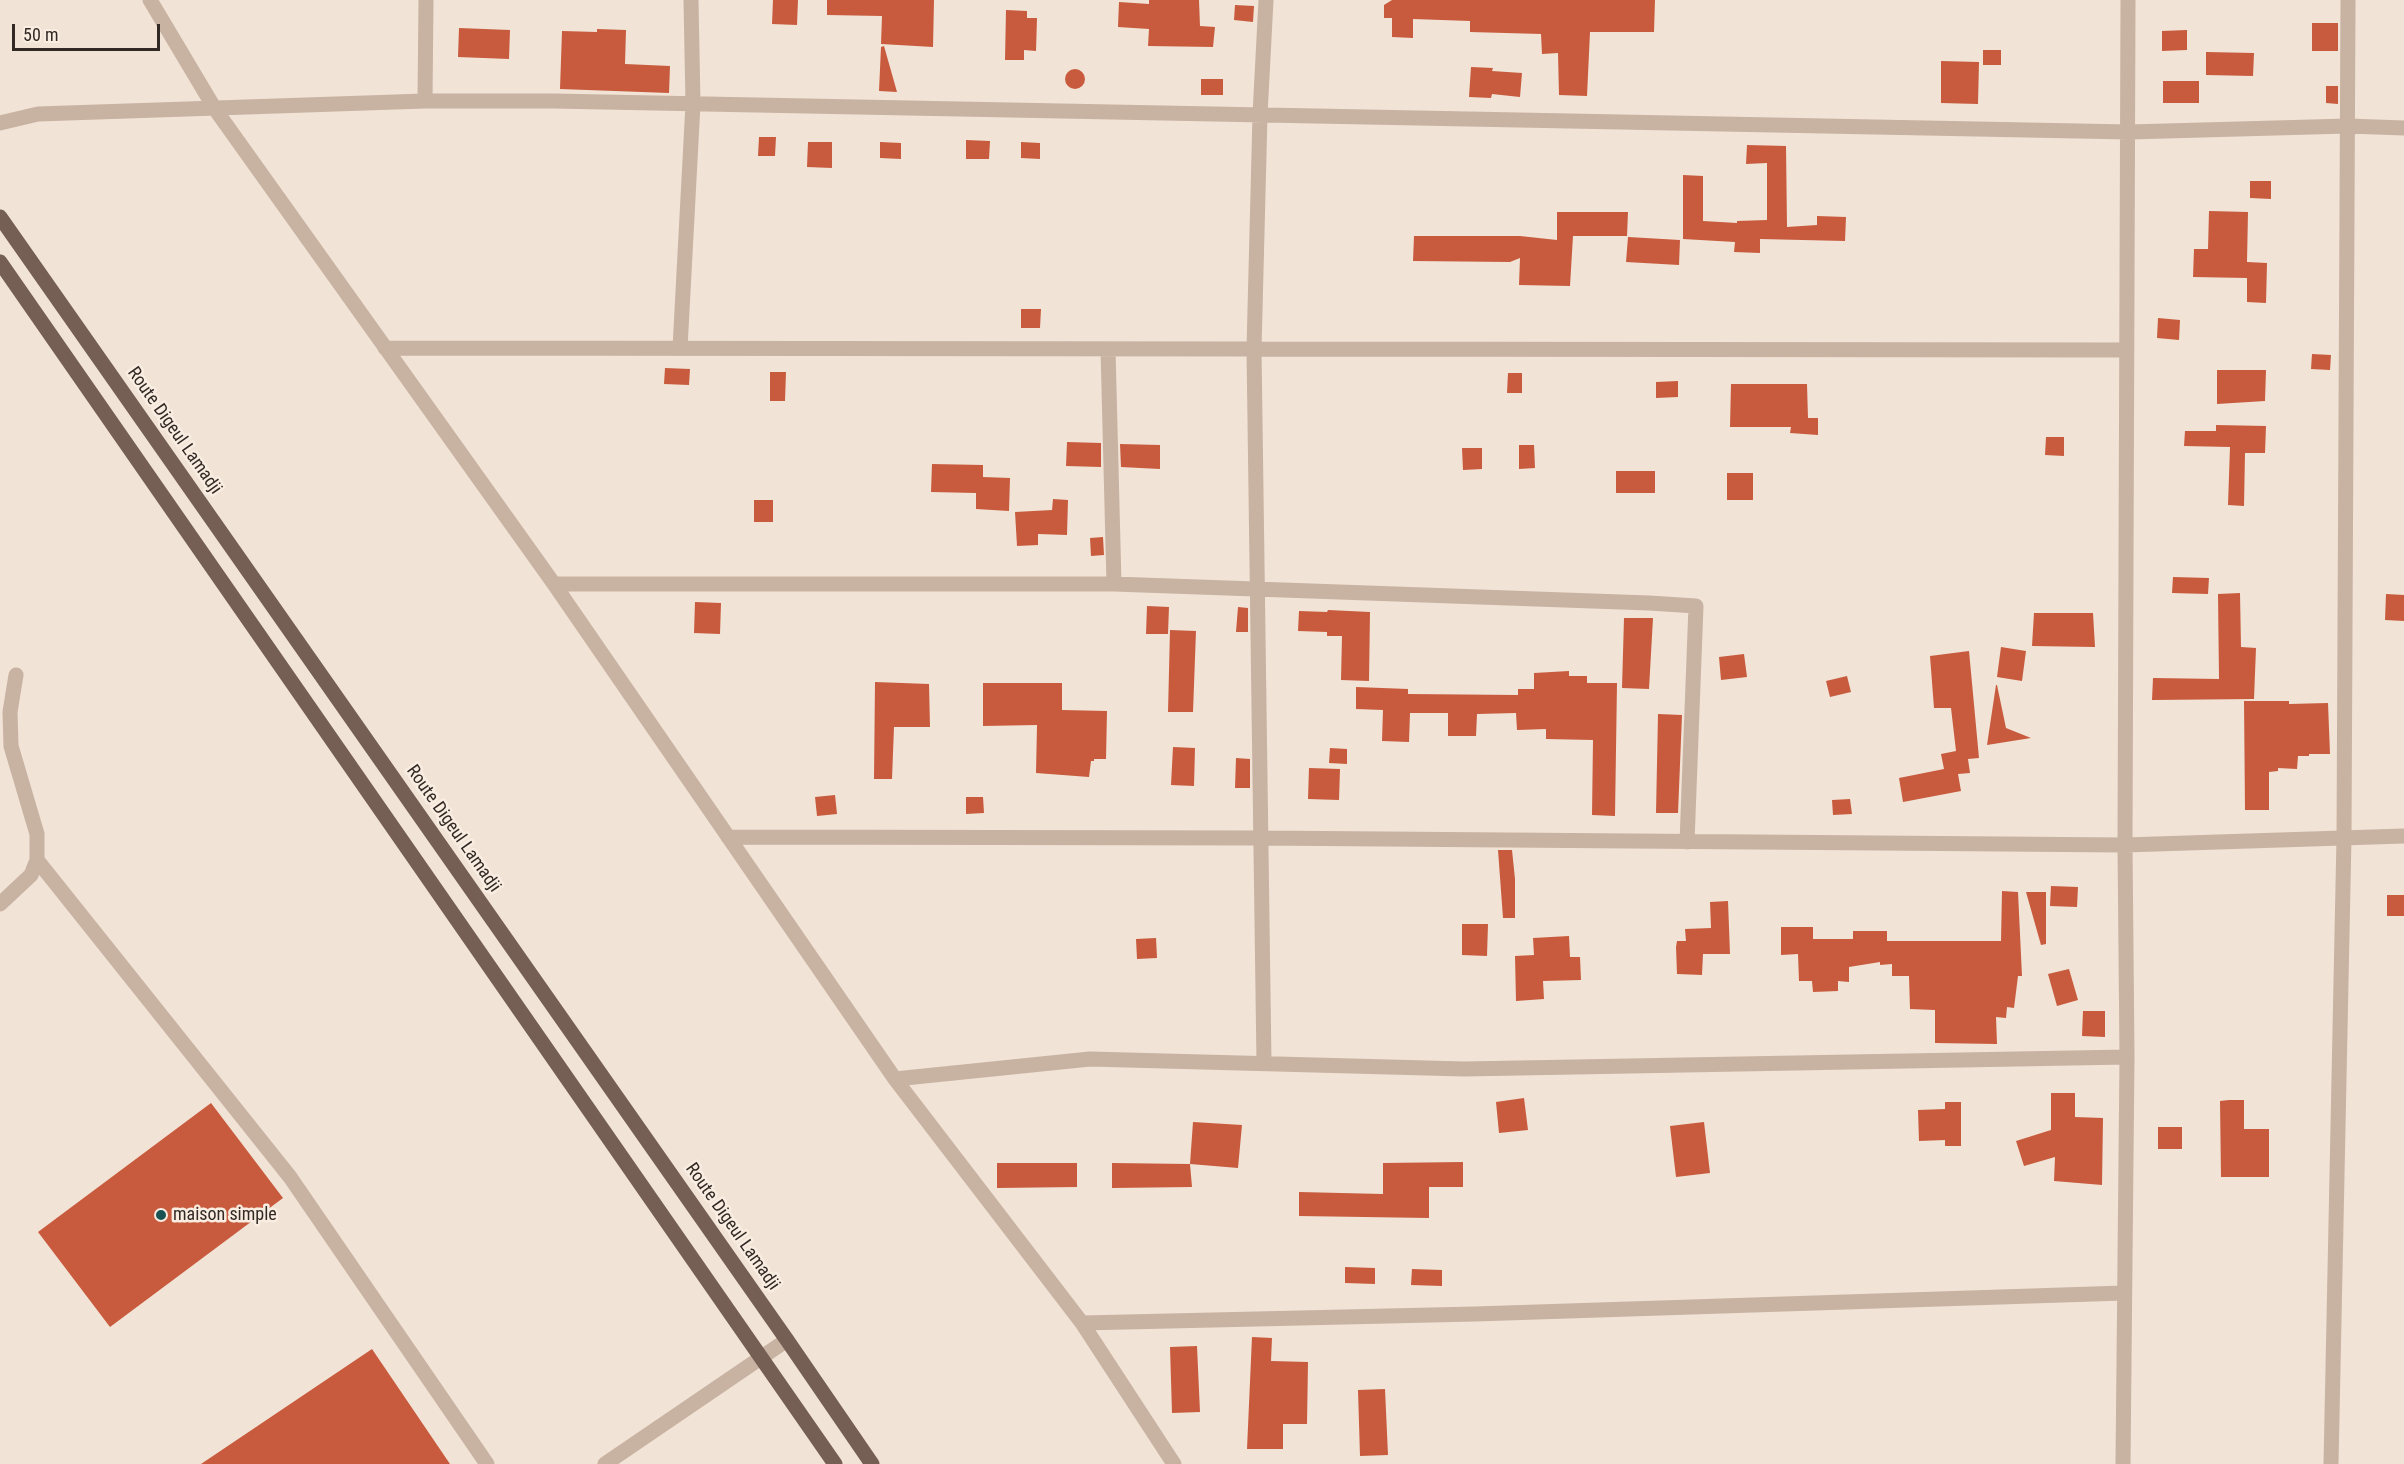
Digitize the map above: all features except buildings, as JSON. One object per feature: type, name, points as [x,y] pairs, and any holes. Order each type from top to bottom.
[{"type":"main road","name":"Route Digeul Lamadji","points":[[0,217],[788,1340],[872,1464]]},
{"type":"main road","points":[[0,262],[836,1464]]},
{"type":"street","points":[[150,0],[215,109],[554,584],[896,1079],[1082,1323],[1174,1464]]},
{"type":"street","points":[[425,101],[426,0]]},
{"type":"street","points":[[680,348],[693,104],[691,0]]},
{"type":"street","points":[[1264,1063],[1254,349],[1260,115],[1266,0]]},
{"type":"street","points":[[2123,1464],[2127,1057],[2125,845],[2128,0]]},
{"type":"street","points":[[2331,1464],[2344,838],[2348,0]]},
{"type":"street","points":[[0,123],[38,114],[425,101],[693,104],[2129,132],[2348,126],[2404,128]]},
{"type":"street","points":[[385,348],[2127,350]]},
{"type":"street","points":[[1108,349],[1114,584]]},
{"type":"street","points":[[554,584],[1114,584],[1696,606],[1687,842]]},
{"type":"street","points":[[0,904],[31,875],[37,860],[37,834],[11,746],[10,712],[16,675]]},
{"type":"street","points":[[728,837],[1260,838],[2125,845],[2404,836]]},
{"type":"street","points":[[37,860],[290,1178],[487,1464]]},
{"type":"street","points":[[896,1079],[1090,1059],[1464,1069],[2127,1057]]},
{"type":"street","points":[[1082,1323],[1475,1314],[2124,1293]]},
{"type":"street","points":[[605,1464],[788,1340]]},
{"type":"place","name":"maison simple","points":[[161,1215]]}]
